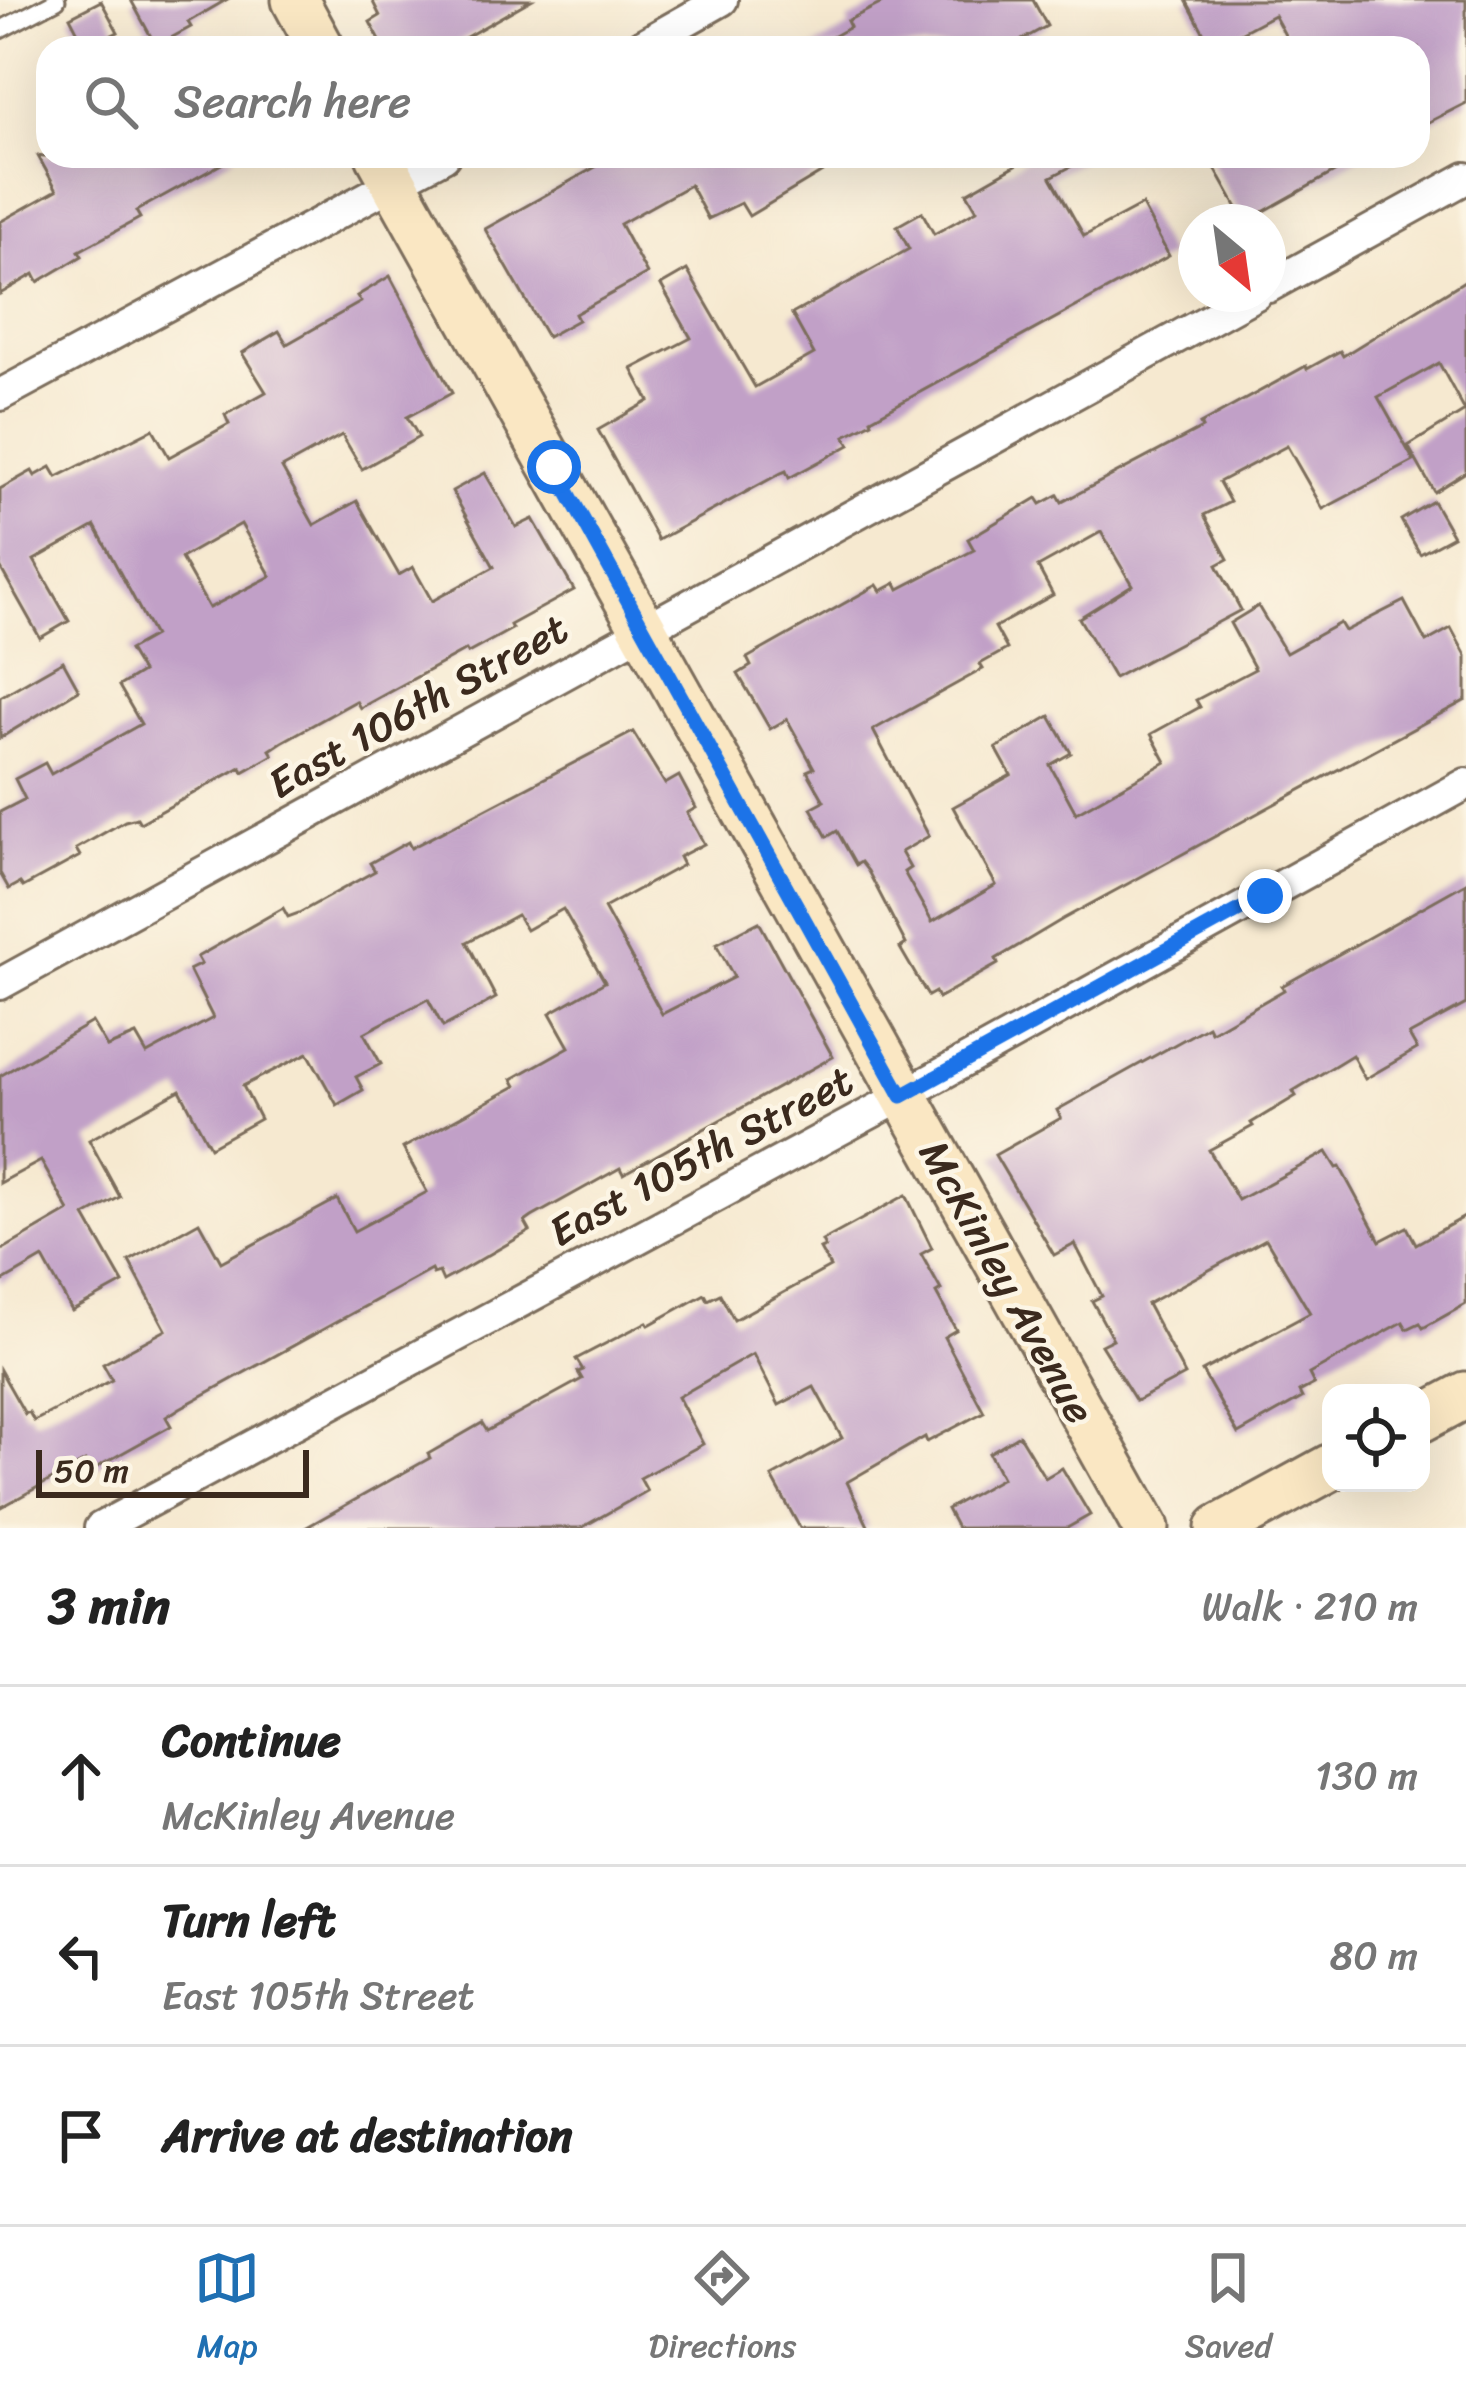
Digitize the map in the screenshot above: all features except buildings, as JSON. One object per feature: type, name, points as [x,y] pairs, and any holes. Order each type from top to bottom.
[{"type":"street","points":[[295,0],[314,36]]},
{"type":"street","points":[[658,36],[722,0]]},
{"type":"street","points":[[0,395],[386,170]]},
{"type":"street","name":"McKinley Avenue","points":[[386,170],[1146,1528]]},
{"type":"street","points":[[1286,277],[1466,178]]},
{"type":"street","name":"East 106th Street","points":[[0,984],[1223,312]]},
{"type":"street","name":"East 105th Street","points":[[100,1528],[902,1096],[1466,784]]},
{"type":"street","points":[[1430,1414],[1466,1395]]},
{"type":"street","points":[[1219,1528],[1322,1473]]},
{"type":"lane","points":[[0,31],[57,0]]},
{"type":"route","points":[[554,467],[902,1096],[1265,896]]}]
